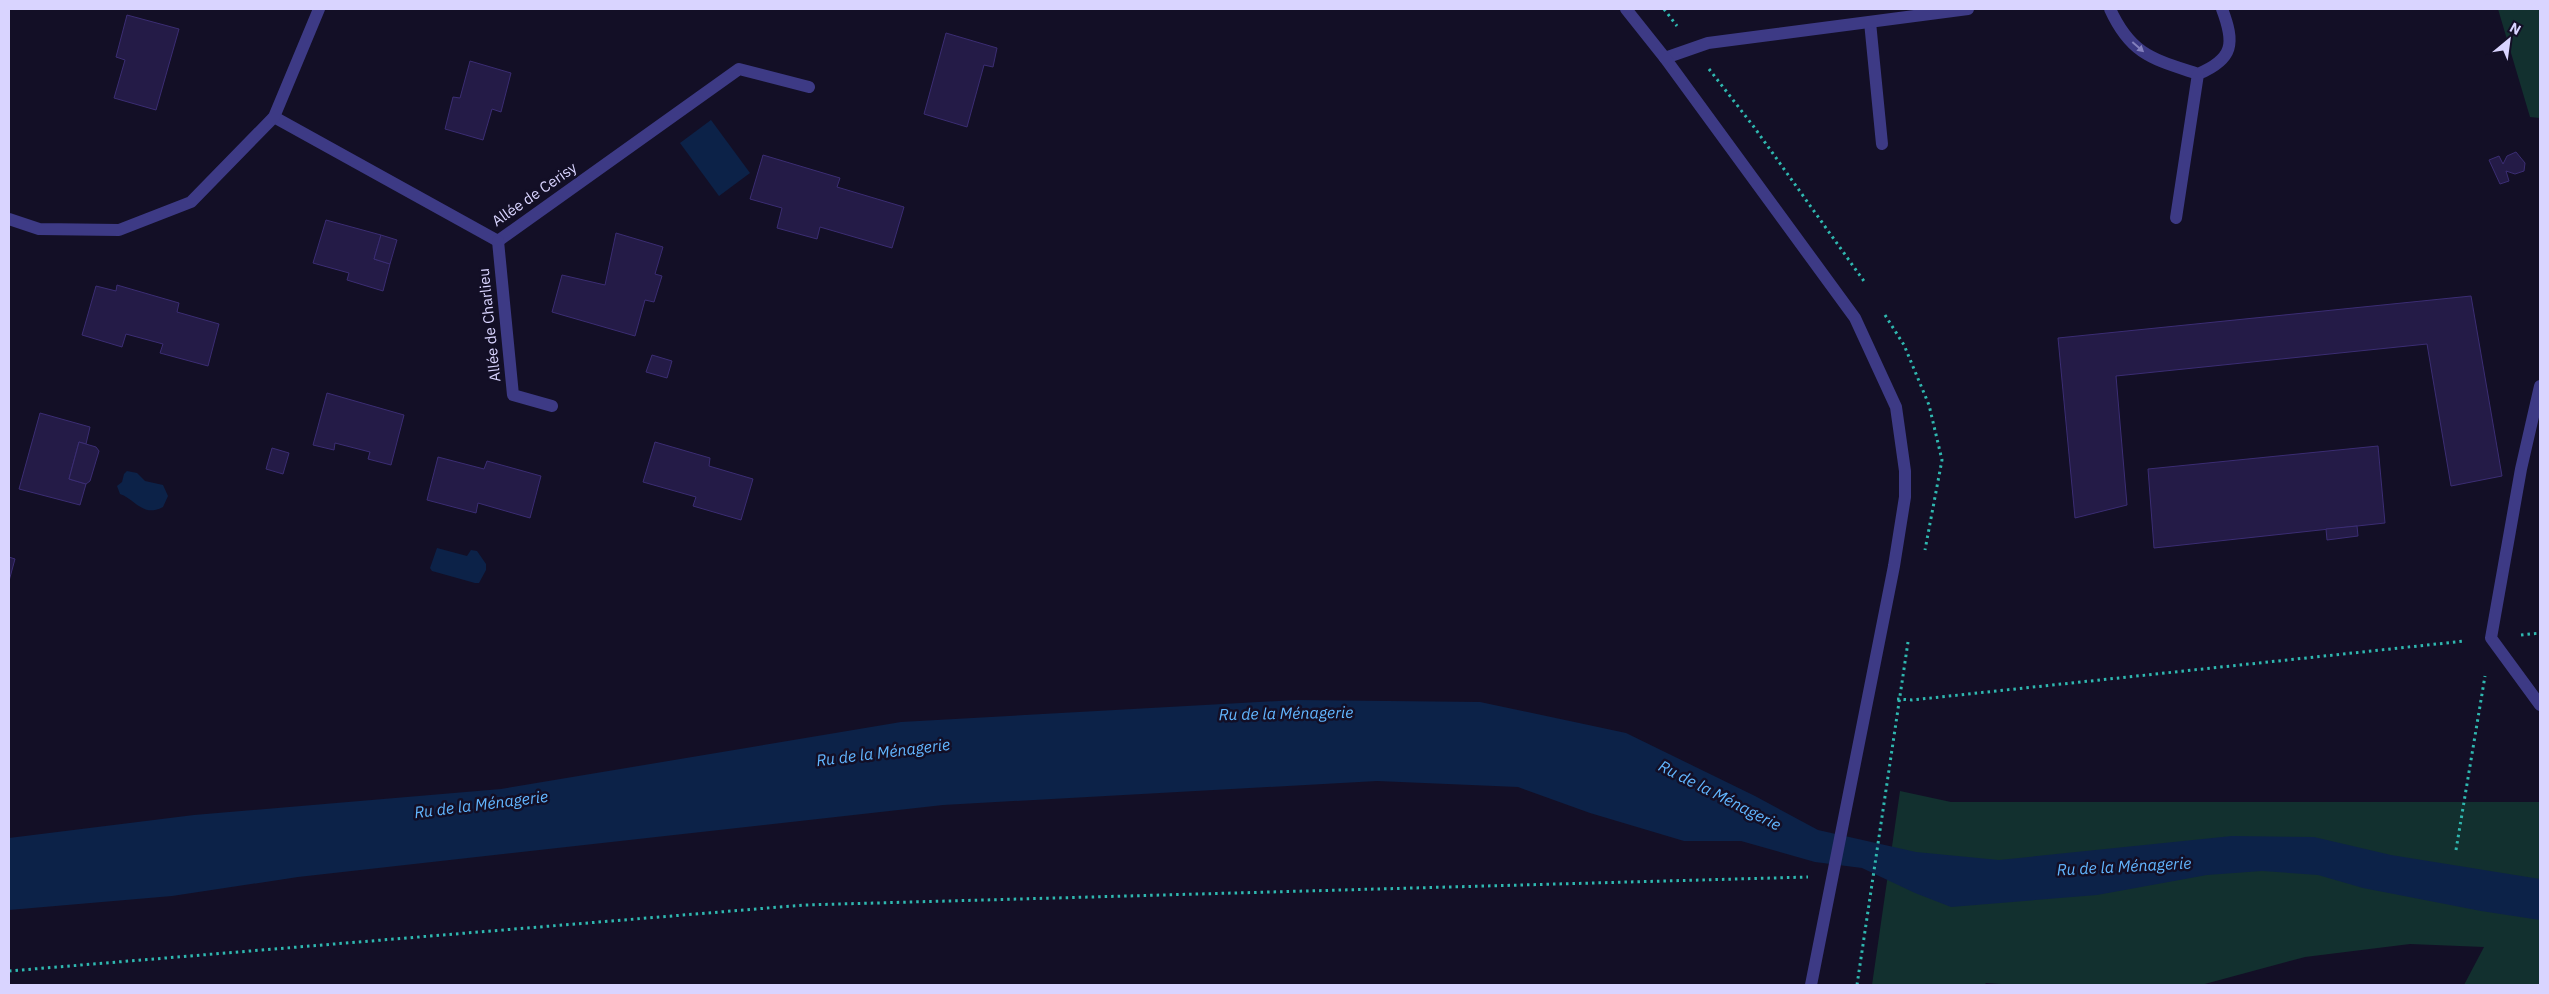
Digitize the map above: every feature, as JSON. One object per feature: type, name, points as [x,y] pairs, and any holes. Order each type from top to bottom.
[{"type":"street","points":[[9,219],[39,229],[119,230],[192,202],[274,117],[319,9]]},
{"type":"street","points":[[1626,9],[1665,58],[1856,318],[1896,407],[1905,471],[1906,496],[1811,985]]},
{"type":"street","points":[[1665,58],[1708,43],[1968,9]]},
{"type":"street","points":[[2110,9],[2121,32],[2151,58],[2198,74],[2216,66],[2226,54],[2231,32],[2222,9]]},
{"type":"street","points":[[1870,22],[1882,144]]},
{"type":"street","name":"Allée de Cerisy","points":[[274,117],[498,241],[739,69],[809,87]]},
{"type":"street","points":[[2176,218],[2198,74]]},
{"type":"street","name":"Allée de Charlieu","points":[[498,241],[513,395],[552,406]]},
{"type":"street","points":[[2540,386],[2521,469],[2491,638],[2540,705]]},
{"type":"path","points":[[1694,48],[1754,127],[1869,290]]},
{"type":"path","points":[[1884,314],[1904,345],[1929,405],[1942,460],[1924,558]]},
{"type":"path","points":[[1868,696],[1899,699],[2540,633]]},
{"type":"path","points":[[1857,985],[1909,634]]},
{"type":"path","points":[[2456,850],[2491,638]]},
{"type":"path","points":[[9,971],[804,905],[1832,876]]},
{"type":"green space","points":[[2498,9],[2540,9],[2540,118],[2530,117]]},
{"type":"green space","points":[[1900,791],[1951,802],[2540,802],[2540,985],[2464,985],[2484,947],[2410,944],[2305,957],[2201,985],[2016,985],[1986,983],[1984,985],[1872,985]]},
{"type":"water","points":[[711,120],[750,173],[719,196],[680,143]]},
{"type":"water","points":[[127,471],[137,473],[145,481],[163,485],[168,496],[163,507],[156,510],[145,509],[120,494],[117,486],[122,482]]},
{"type":"water","points":[[437,548],[467,556],[471,550],[477,551],[486,564],[486,570],[479,583],[432,571],[430,568]]},
{"type":"water","name":"Ru de la Ménagerie","points":[[1296,700],[1480,702],[1626,733],[1755,796],[1818,830],[1916,852],[1999,860],[2232,836],[2314,837],[2391,855],[2540,879],[2540,920],[2481,911],[2363,888],[2318,875],[2262,871],[2207,875],[2097,895],[1951,907],[1915,893],[1862,868],[1815,862],[1741,841],[1684,841],[1590,813],[1518,787],[1377,781],[943,805],[298,877],[172,896],[9,910],[9,838],[194,815],[501,789],[901,722]]},
{"type":"building","points":[[127,15],[179,29],[156,110],[114,98],[125,60],[116,57]]},
{"type":"building","points":[[946,33],[997,48],[993,67],[984,65],[967,127],[924,114]]},
{"type":"building","points":[[470,61],[511,73],[501,112],[492,109],[483,140],[445,129],[453,97],[460,98]]},
{"type":"building","points":[[2516,152],[2525,163],[2524,171],[2515,174],[2506,171],[2509,181],[2500,184],[2489,160],[2499,156],[2503,164],[2507,156]]},
{"type":"building","points":[[763,155],[840,178],[837,187],[904,207],[892,248],[820,227],[817,239],[777,228],[782,208],[750,199]]},
{"type":"building","points":[[326,220],[381,235],[374,259],[390,264],[383,291],[347,280],[349,273],[313,263]]},
{"type":"building","points":[[616,233],[663,247],[655,274],[662,276],[654,302],[645,300],[635,336],[552,312],[562,275],[605,285]]},
{"type":"building","points":[[381,235],[397,240],[390,264],[374,259]]},
{"type":"building","points":[[117,285],[179,303],[177,312],[219,324],[208,366],[160,353],[163,344],[126,334],[122,347],[82,335],[96,286],[116,291]]},
{"type":"building","points":[[2471,296],[2502,476],[2451,486],[2427,344],[2116,376],[2127,505],[2075,518],[2058,338]]},
{"type":"building","points":[[652,355],[672,361],[667,378],[646,372]]},
{"type":"building","points":[[327,393],[404,415],[391,465],[368,459],[370,452],[335,443],[334,450],[313,445]]},
{"type":"building","points":[[40,413],[90,427],[86,444],[79,442],[69,479],[86,484],[80,505],[19,489]]},
{"type":"building","points":[[79,442],[96,447],[99,451],[90,481],[86,484],[69,479]]},
{"type":"building","points":[[655,442],[710,458],[709,466],[753,479],[741,520],[693,506],[696,497],[643,482]]},
{"type":"building","points":[[2378,446],[2385,523],[2154,548],[2148,469]]},
{"type":"building","points":[[272,448],[289,453],[283,474],[266,469]]},
{"type":"building","points":[[438,457],[484,469],[487,461],[541,476],[530,518],[478,503],[476,513],[427,500]]},
{"type":"building","points":[[2357,526],[2358,536],[2327,540],[2326,529]]},
{"type":"building","points":[[9,557],[15,559],[9,581]]}]
